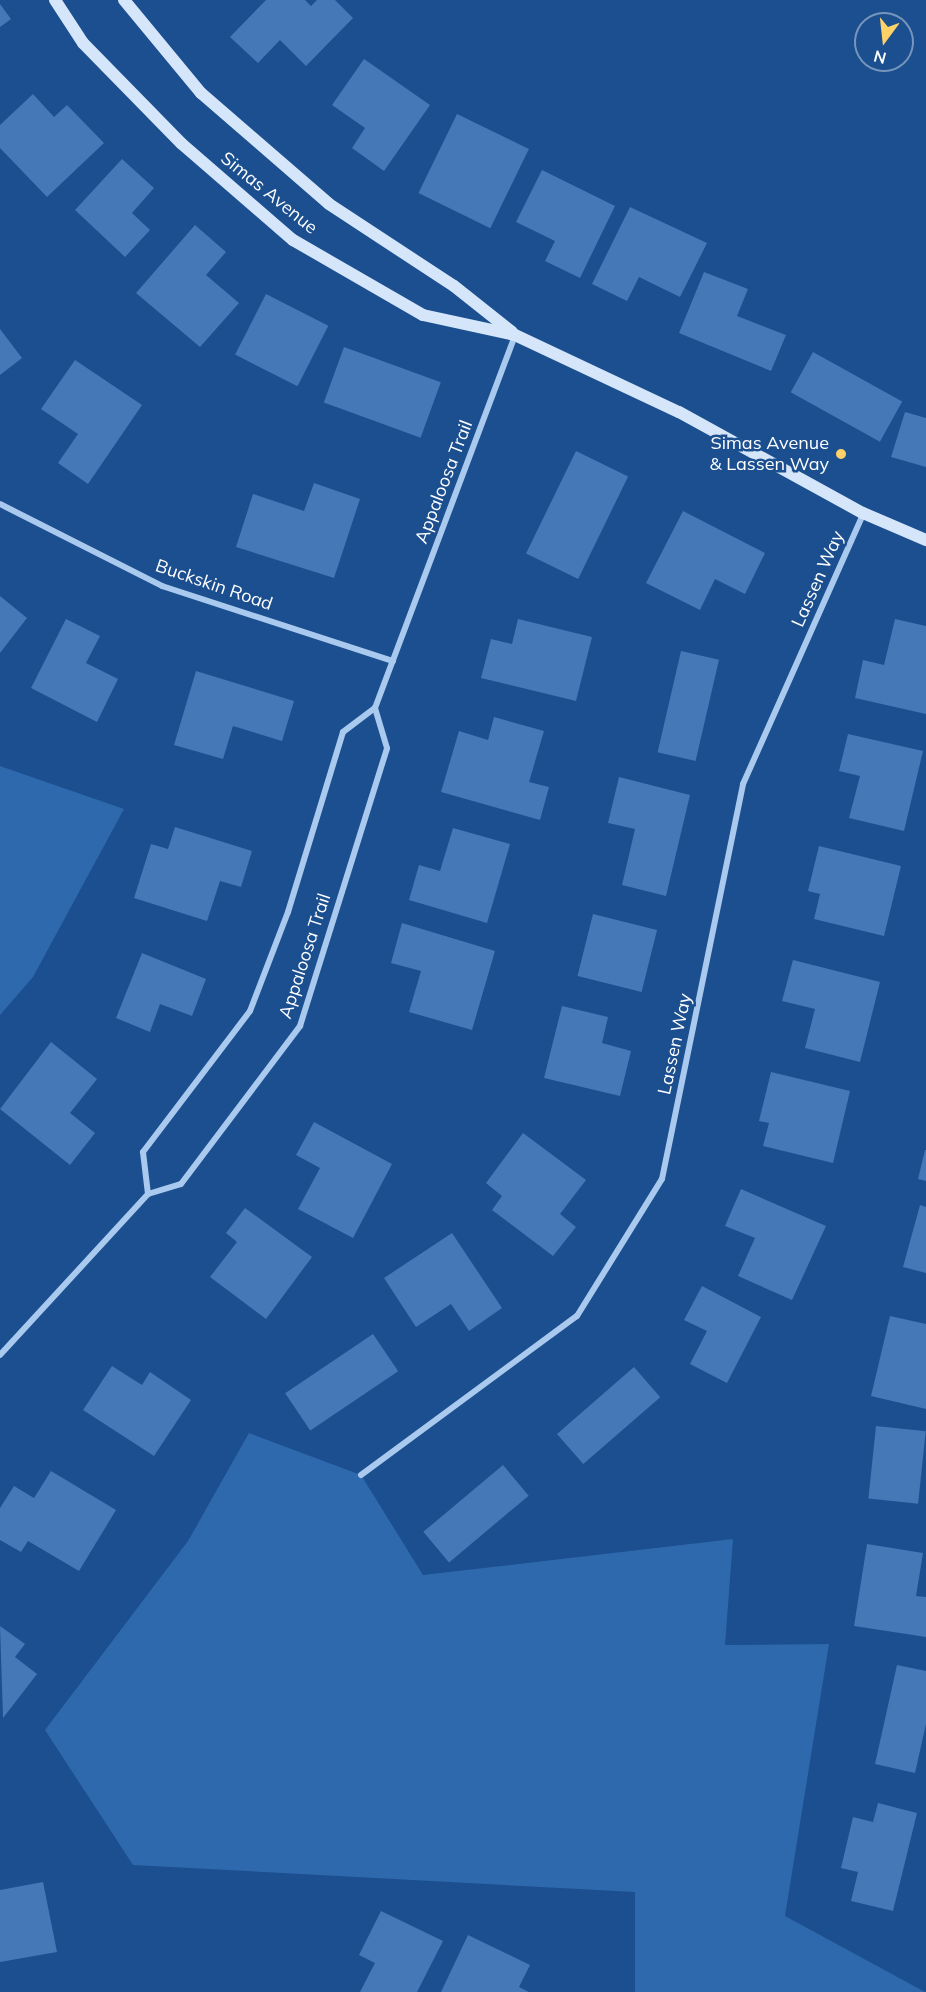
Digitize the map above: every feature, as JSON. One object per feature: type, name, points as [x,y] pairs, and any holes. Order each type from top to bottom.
[{"type":"street","name":"Simas Avenue","points":[[55,0],[83,43],[182,144],[292,240],[423,315],[515,335],[679,412],[863,513],[926,540]]},
{"type":"street","name":"Simas Avenue","points":[[124,0],[201,93],[329,204],[454,286],[515,335]]},
{"type":"street","name":"Appaloosa Trail","points":[[375,708],[387,748],[300,1026],[182,1184],[148,1194],[143,1152],[250,1011],[288,912],[343,732],[375,708],[515,335]]},
{"type":"street","name":"Buckskin Road","points":[[0,504],[162,586],[393,661]]},
{"type":"street","name":"Lassen Way","points":[[361,1475],[577,1316],[662,1179],[743,784],[863,513]]},
{"type":"street","points":[[0,1355],[148,1194]]},
{"type":"shaded area","points":[[0,766],[124,809],[33,977],[0,1015]]},
{"type":"shaded area","points":[[249,1433],[361,1475],[423,1575],[733,1539],[725,1645],[829,1644],[785,1916],[925,1992],[635,1992],[635,1892],[133,1865],[45,1730],[188,1541]]},
{"type":"building","points":[[266,0],[305,0],[311,6],[317,0],[335,0],[353,18],[306,66],[280,40],[258,63],[230,37]]},
{"type":"building","points":[[0,4],[11,19],[0,27]]},
{"type":"building","points":[[364,59],[430,105],[384,171],[352,148],[365,128],[332,105]]},
{"type":"building","points":[[33,94],[54,117],[67,105],[104,143],[47,197],[0,148],[0,125]]},
{"type":"building","points":[[457,114],[529,149],[490,228],[418,193]]},
{"type":"building","points":[[122,159],[154,188],[132,213],[150,230],[125,257],[75,210]]},
{"type":"building","points":[[542,170],[615,206],[580,278],[545,261],[555,241],[516,222]]},
{"type":"building","points":[[630,207],[707,243],[680,297],[639,277],[627,301],[592,284]]},
{"type":"building","points":[[195,225],[226,252],[206,275],[239,303],[200,347],[136,293]]},
{"type":"building","points":[[704,272],[748,289],[737,316],[786,335],[771,371],[679,333]]},
{"type":"building","points":[[266,294],[328,326],[297,386],[235,355]]},
{"type":"building","points":[[0,329],[22,358],[0,375]]},
{"type":"building","points":[[344,347],[441,382],[421,438],[324,402]]},
{"type":"building","points":[[813,352],[902,401],[880,442],[791,392]]},
{"type":"building","points":[[75,360],[142,405],[88,484],[58,463],[78,434],[41,409]]},
{"type":"building","points":[[905,412],[926,418],[926,467],[891,457]]},
{"type":"building","points":[[576,451],[628,476],[578,579],[526,553]]},
{"type":"building","points":[[314,483],[360,499],[334,578],[236,547],[253,494],[304,511]]},
{"type":"building","points":[[683,511],[765,553],[745,594],[715,579],[700,610],[646,583]]},
{"type":"building","points":[[0,596],[27,618],[0,653]]},
{"type":"building","points":[[66,619],[100,636],[86,663],[118,679],[97,722],[31,688]]},
{"type":"building","points":[[518,619],[592,637],[576,701],[481,678],[491,639],[512,644]]},
{"type":"building","points":[[895,619],[926,626],[926,714],[855,698],[863,660],[884,665]]},
{"type":"building","points":[[681,651],[719,660],[696,761],[658,752]]},
{"type":"building","points":[[196,671],[294,701],[282,741],[233,726],[223,759],[174,745]]},
{"type":"building","points":[[494,717],[544,731],[529,782],[549,787],[540,820],[441,792],[459,731],[488,740]]},
{"type":"building","points":[[848,734],[923,751],[904,831],[849,818],[860,776],[839,771]]},
{"type":"building","points":[[619,777],[690,795],[666,896],[622,885],[635,829],[608,823]]},
{"type":"building","points":[[175,827],[252,851],[241,887],[220,881],[207,921],[134,898],[151,844],[168,849]]},
{"type":"building","points":[[453,828],[510,844],[487,923],[409,900],[419,865],[440,871]]},
{"type":"building","points":[[819,846],[901,866],[884,936],[814,919],[820,894],[808,891]]},
{"type":"building","points":[[593,914],[657,930],[642,992],[578,976]]},
{"type":"building","points":[[402,923],[495,951],[472,1030],[409,1012],[421,971],[391,963]]},
{"type":"building","points":[[142,953],[206,979],[192,1016],[160,1004],[150,1032],[116,1018]]},
{"type":"building","points":[[793,960],[880,982],[860,1062],[805,1048],[815,1009],[782,1001]]},
{"type":"building","points":[[562,1006],[608,1017],[602,1043],[631,1051],[620,1096],[544,1078]]},
{"type":"building","points":[[51,1042],[97,1079],[70,1113],[95,1133],[70,1165],[0,1109]]},
{"type":"building","points":[[771,1072],[850,1091],[833,1163],[763,1146],[769,1123],[759,1121]]},
{"type":"building","points":[[314,1122],[392,1164],[353,1238],[298,1209],[320,1168],[296,1155]]},
{"type":"building","points":[[523,1133],[586,1180],[560,1214],[576,1227],[553,1256],[492,1210],[502,1196],[486,1183]]},
{"type":"building","points":[[926,1150],[926,1181],[918,1179]]},
{"type":"building","points":[[741,1189],[826,1226],[792,1300],[738,1276],[755,1238],[725,1226]]},
{"type":"building","points":[[920,1205],[926,1207],[926,1273],[903,1267]]},
{"type":"building","points":[[245,1208],[312,1257],[266,1319],[210,1277],[237,1242],[226,1233]]},
{"type":"building","points":[[452,1233],[502,1308],[469,1331],[451,1304],[416,1327],[384,1278]]},
{"type":"building","points":[[702,1286],[761,1317],[727,1383],[690,1364],[707,1331],[684,1320]]},
{"type":"building","points":[[890,1316],[926,1324],[926,1409],[871,1396]]},
{"type":"building","points":[[373,1334],[398,1371],[310,1431],[285,1393]]},
{"type":"building","points":[[112,1366],[142,1385],[150,1372],[191,1400],[154,1456],[83,1410]]},
{"type":"building","points":[[634,1367],[660,1397],[583,1464],[557,1434]]},
{"type":"building","points":[[876,1426],[926,1431],[918,1504],[868,1499]]},
{"type":"building","points":[[503,1465],[529,1496],[449,1562],[423,1532]]},
{"type":"building","points":[[51,1471],[116,1510],[79,1571],[28,1541],[21,1552],[0,1540],[0,1508],[14,1486],[34,1498]]},
{"type":"building","points":[[867,1544],[923,1553],[916,1596],[926,1597],[926,1637],[854,1626]]},
{"type":"building","points":[[0,1626],[25,1644],[15,1657],[37,1674],[3,1718]]},
{"type":"building","points":[[897,1665],[926,1671],[926,1724],[915,1773],[875,1764]]},
{"type":"building","points":[[878,1803],[917,1813],[893,1911],[851,1901],[858,1872],[841,1868],[853,1817],[873,1822]]},
{"type":"building","points":[[43,1882],[57,1952],[0,1962],[0,1890]]},
{"type":"building","points":[[381,1911],[443,1941],[417,1992],[360,1992],[375,1963],[359,1955]]},
{"type":"building","points":[[468,1935],[530,1965],[519,1987],[529,1992],[441,1992]]},
{"type":"place","name":"Simas Avenue & Lassen Way","points":[[841,454]]}]
